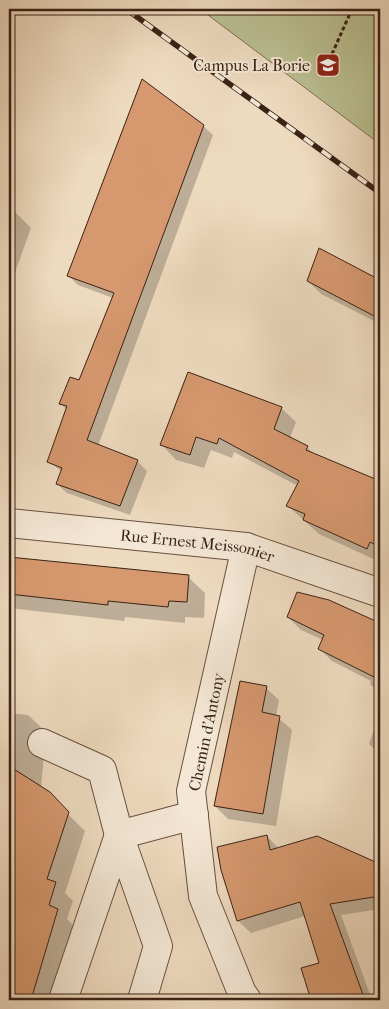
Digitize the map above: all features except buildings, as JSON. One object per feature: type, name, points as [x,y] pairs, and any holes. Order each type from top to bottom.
[{"type":"street","name":"Rue Ernest Meissonier","points":[[9,523],[246,547],[380,593]]},
{"type":"street","name":"Chemin d'Antony","points":[[246,547],[191,791],[203,896],[242,993],[247,1000]]},
{"type":"street","points":[[42,743],[102,770],[119,835],[158,946],[142,1000]]},
{"type":"street","points":[[119,835],[194,815]]},
{"type":"street","points":[[63,1000],[119,835]]},
{"type":"path","points":[[332,54],[352,9]]},
{"type":"green space","name":"Campus La Borie","points":[[200,9],[380,9],[380,144]]},
{"type":"railway","points":[[126,9],[380,193]]},
{"type":"place","name":"Campus La Borie","points":[[328,65]]}]
